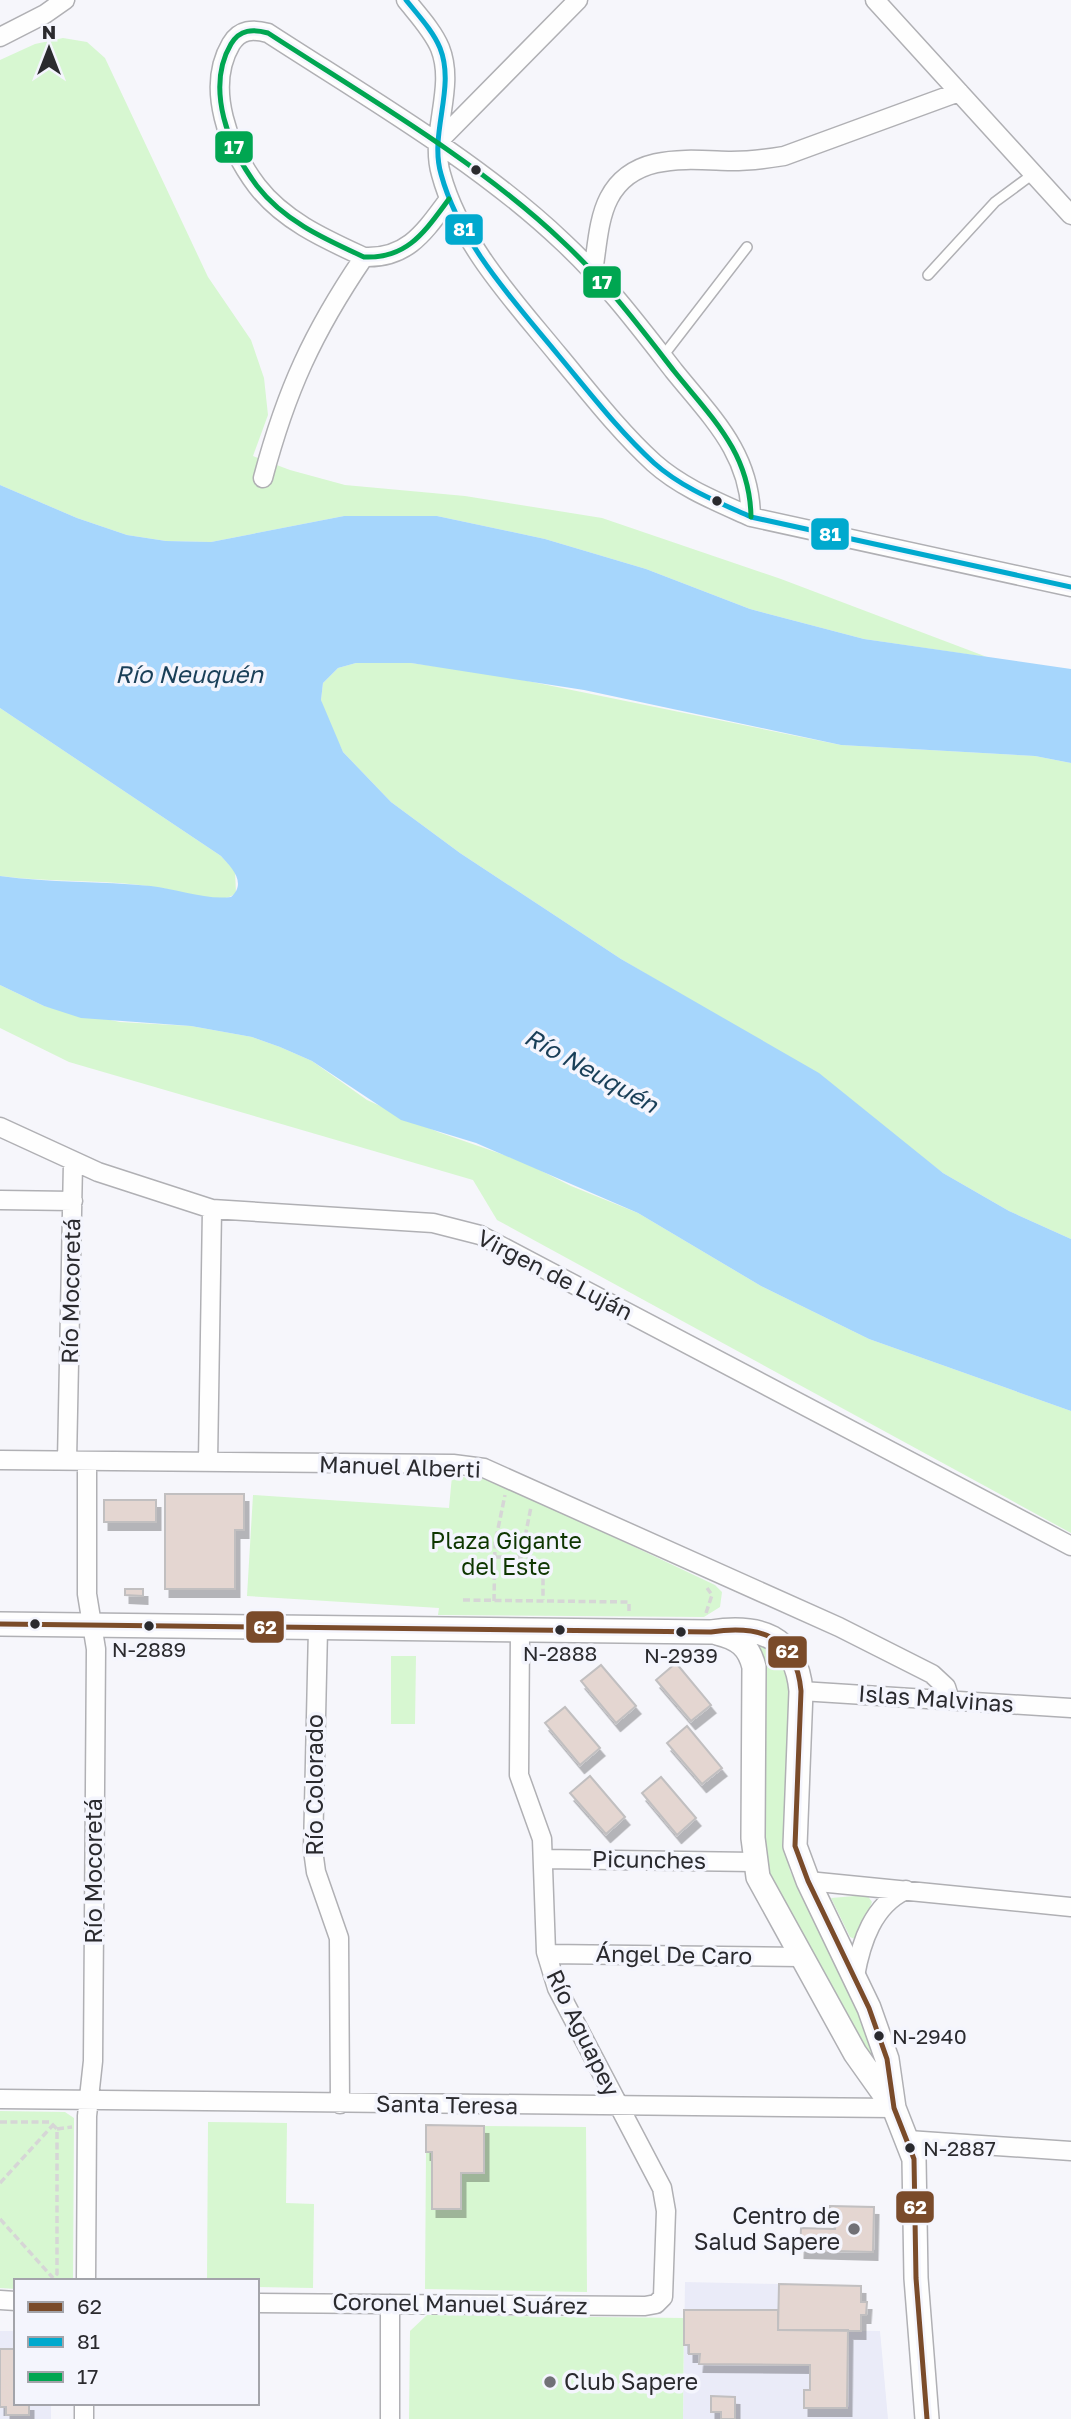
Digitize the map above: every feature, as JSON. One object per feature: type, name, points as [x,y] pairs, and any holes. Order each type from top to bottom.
[{"type":"main road","points":[[0,1624],[520,1631],[708,1623],[770,1636],[792,1659],[801,1690],[793,1832],[799,1860],[855,1976],[887,2059],[894,2108]]},
{"type":"main road","points":[[708,1623],[746,1647],[754,1667],[754,1862],[763,1890],[860,2062],[894,2108],[908,2140],[916,2168],[916,2278],[927,2419]]},
{"type":"street","points":[[0,37],[45,14],[65,0]]},
{"type":"street","points":[[407,0],[440,47],[444,65],[438,144],[440,172],[461,226],[511,298],[655,463],[682,483],[751,517],[1071,587]]},
{"type":"street","points":[[438,144],[578,0]]},
{"type":"street","points":[[875,0],[1071,215]]},
{"type":"street","points":[[449,199],[409,247],[393,255],[364,257],[286,215],[270,200],[246,169],[229,132],[220,95],[223,63],[234,39],[243,32],[256,29],[268,33],[438,144],[545,226],[593,272],[663,356],[737,453],[746,472],[751,517]]},
{"type":"street","points":[[593,272],[601,222],[609,198],[622,180],[641,169],[664,160],[755,160],[784,156],[959,92]]},
{"type":"street","points":[[263,478],[279,419],[301,362],[329,308],[364,257]]},
{"type":"street","name":"Virgen de Luján","points":[[0,1127],[74,1163],[212,1209],[433,1223],[481,1235],[1071,1546]]},
{"type":"street","name":"Río Mocoretá","points":[[67,1461],[74,1163]]},
{"type":"street","points":[[0,1200],[73,1201]]},
{"type":"street","points":[[208,1462],[212,1209]]},
{"type":"street","name":"Manuel Alberti","points":[[0,1460],[453,1464],[492,1470],[792,1605],[926,1671],[942,1682],[950,1700]]},
{"type":"street","name":"Río Mocoretá","points":[[86,2279],[88,2100],[93,2061],[96,1649],[87,1594],[87,1461]]},
{"type":"street","name":"Río Colorado","points":[[318,1629],[313,1850],[316,1872],[339,1938],[340,2104]]},
{"type":"street","name":"Río Aguapey","points":[[520,1631],[519,1775],[523,1794],[542,1839],[547,1954],[557,1988],[664,2195],[666,2287],[661,2301]]},
{"type":"street","name":"Islas Malvinas","points":[[801,1690],[1071,1708]]},
{"type":"street","name":"Picunches","points":[[544,1859],[754,1862]]},
{"type":"street","points":[[808,1881],[1071,1907]]},
{"type":"street","points":[[855,1976],[860,1954],[878,1910],[890,1898],[906,1890]]},
{"type":"street","name":"Ángel De Caro","points":[[547,1954],[800,1957]]},
{"type":"street","name":"Santa Teresa","points":[[0,2099],[894,2108]]},
{"type":"street","points":[[908,2140],[1071,2151]]},
{"type":"street","name":"Coronel Manuel Suárez","points":[[259,2302],[645,2306],[661,2301]]},
{"type":"street","points":[[390,2304],[390,2419]]},
{"type":"lane","points":[[928,275],[995,202],[1033,174]]},
{"type":"lane","points":[[663,356],[747,247]]},
{"type":"path","points":[[495,1601],[495,1558],[505,1493]]},
{"type":"path","points":[[521,1557],[531,1505]]},
{"type":"path","points":[[495,1558],[530,1557],[543,1566],[543,1601]]},
{"type":"path","points":[[708,1623],[712,1595]]},
{"type":"path","points":[[463,1600],[629,1602],[629,1612]]},
{"type":"path","points":[[0,2122],[50,2122],[55,2127],[57,2274],[51,2279],[0,2219]]},
{"type":"path","points":[[0,2183],[55,2127],[76,2127]]},
{"type":"shaded area","points":[[685,2282],[779,2284],[778,2330],[880,2331],[888,2419],[683,2419]]},
{"type":"shaded area","points":[[0,2331],[14,2331],[14,2405],[51,2405],[51,2419],[0,2419]]},
{"type":"green space","points":[[63,38],[87,42],[105,58],[208,277],[251,340],[264,378],[268,415],[253,456],[290,470],[345,485],[465,496],[602,518],[781,579],[987,657],[864,639],[750,609],[646,569],[545,539],[437,516],[344,516],[211,542],[166,541],[127,535],[77,518],[0,485],[0,60],[35,44]]},
{"type":"green space","points":[[356,663],[411,663],[493,674],[841,745],[1035,756],[1071,763],[1071,1239],[1009,1211],[943,1173],[882,1127],[715,1015],[621,959],[460,853],[391,802],[343,752],[324,714],[321,700],[323,683],[338,668]]},
{"type":"green space","points":[[0,708],[221,856],[235,871],[236,893],[229,897],[211,899],[142,885],[0,876]]},
{"type":"green space","points":[[0,985],[44,1006],[120,1022],[191,1026],[252,1037],[280,1047],[312,1061],[367,1100],[438,1132],[524,1162],[571,1186],[638,1213],[761,1286],[869,1339],[1071,1411],[1071,1533],[497,1220],[473,1180],[69,1062],[0,1028]]},
{"type":"green space","name":"Plaza Gigante del Este","points":[[452,1476],[493,1480],[715,1585],[722,1592],[720,1607],[704,1617],[438,1615],[439,1608],[247,1596],[253,1495],[449,1508]]},
{"type":"green space","points":[[752,1639],[781,1658],[792,1682],[786,1850],[790,1871],[854,1995],[886,2084],[767,1880]]},
{"type":"green space","points":[[391,1656],[416,1656],[415,1724],[391,1724]]},
{"type":"green space","points":[[867,1895],[872,1902],[860,1934],[855,1939],[850,1937],[831,1898]]},
{"type":"green space","points":[[0,2111],[65,2112],[74,2118],[73,2279],[14,2279],[14,2289],[0,2288]]},
{"type":"green space","points":[[208,2122],[287,2123],[286,2203],[314,2204],[313,2288],[259,2287],[259,2279],[207,2279]]},
{"type":"green space","points":[[484,2126],[586,2127],[587,2292],[425,2289],[426,2152],[432,2152],[432,2209],[461,2209],[461,2173],[484,2172]]},
{"type":"green space","name":"Club Sapere","points":[[427,2315],[684,2318],[683,2419],[409,2419],[410,2331]]},
{"type":"water","name":"Río Neuquén","points":[[0,485],[77,518],[127,535],[166,541],[211,542],[344,516],[437,516],[545,539],[646,569],[750,609],[864,639],[1071,669],[1071,763],[1035,756],[841,745],[584,690],[411,663],[356,663],[338,668],[323,683],[321,700],[343,752],[391,802],[460,853],[621,959],[819,1073],[943,1173],[1009,1211],[1071,1239],[1071,1411],[869,1339],[761,1286],[638,1213],[476,1143],[401,1120],[312,1061],[280,1047],[252,1037],[191,1026],[81,1018],[44,1006],[0,985],[0,876],[151,886],[221,898],[231,897],[236,892],[238,881],[221,856],[0,708]]},
{"type":"building","points":[[165,1494],[244,1494],[244,1530],[235,1530],[235,1589],[165,1589]]},
{"type":"building","points":[[104,1500],[156,1500],[156,1522],[104,1522]]},
{"type":"building","points":[[125,1589],[143,1589],[143,1596],[125,1595]]},
{"type":"building","points":[[676,1663],[711,1705],[691,1721],[656,1680]]},
{"type":"building","points":[[601,1665],[636,1706],[616,1723],[581,1681]]},
{"type":"building","points":[[565,1707],[600,1748],[580,1765],[545,1723]]},
{"type":"building","points":[[687,1726],[722,1768],[702,1784],[667,1743]]},
{"type":"building","points":[[590,1776],[625,1817],[606,1834],[570,1793]]},
{"type":"building","points":[[661,1777],[696,1818],[677,1835],[642,1793]]},
{"type":"building","points":[[426,2125],[484,2126],[484,2173],[461,2173],[461,2209],[432,2209],[432,2152],[426,2152]]},
{"type":"building","name":"Centro de Salud Sapere","points":[[830,2206],[874,2207],[873,2252],[800,2250],[801,2228],[835,2229],[836,2224],[830,2224]]},
{"type":"building","points":[[779,2284],[861,2286],[861,2302],[867,2302],[866,2315],[861,2315],[861,2331],[778,2330]]},
{"type":"building","points":[[684,2310],[778,2310],[778,2330],[848,2330],[847,2408],[804,2408],[804,2390],[810,2390],[810,2365],[699,2364],[700,2354],[689,2354],[689,2345],[684,2345]]},
{"type":"building","points":[[0,2349],[14,2349],[14,2405],[29,2405],[29,2415],[6,2415],[6,2407],[0,2407]]},
{"type":"building","points":[[711,2396],[735,2397],[735,2419],[721,2419],[721,2412],[711,2412]]},
{"type":"transit line","name":"81","points":[[406,0],[433,35],[444,63],[438,158],[450,200],[461,224],[490,271],[524,314],[605,411],[654,463],[688,487],[751,517],[1071,587]]},
{"type":"transit line","name":"17","points":[[449,199],[414,241],[404,248],[379,256],[364,257],[292,219],[257,186],[237,154],[230,136],[220,99],[220,80],[231,44],[238,35],[247,31],[268,33],[458,157],[495,184],[563,242],[621,304],[715,421],[736,455],[744,474],[751,517]]},
{"type":"transit line","name":"62","points":[[0,1624],[711,1632],[745,1630],[772,1638],[783,1646],[792,1657],[801,1691],[795,1846],[808,1881],[869,2008],[887,2059],[894,2108],[914,2159],[916,2278],[927,2419]]},
{"type":"place","name":"N-2889","points":[[149,1626]]},
{"type":"place","name":"N-2888","points":[[560,1630]]},
{"type":"place","name":"N-2939","points":[[681,1632]]},
{"type":"place","name":"N-2940","points":[[879,2036]]},
{"type":"place","name":"N-2887","points":[[910,2148]]},
{"type":"place","name":"Centro de Salud Sapere","points":[[854,2229]]},
{"type":"place","name":"Club Sapere","points":[[550,2382]]}]
